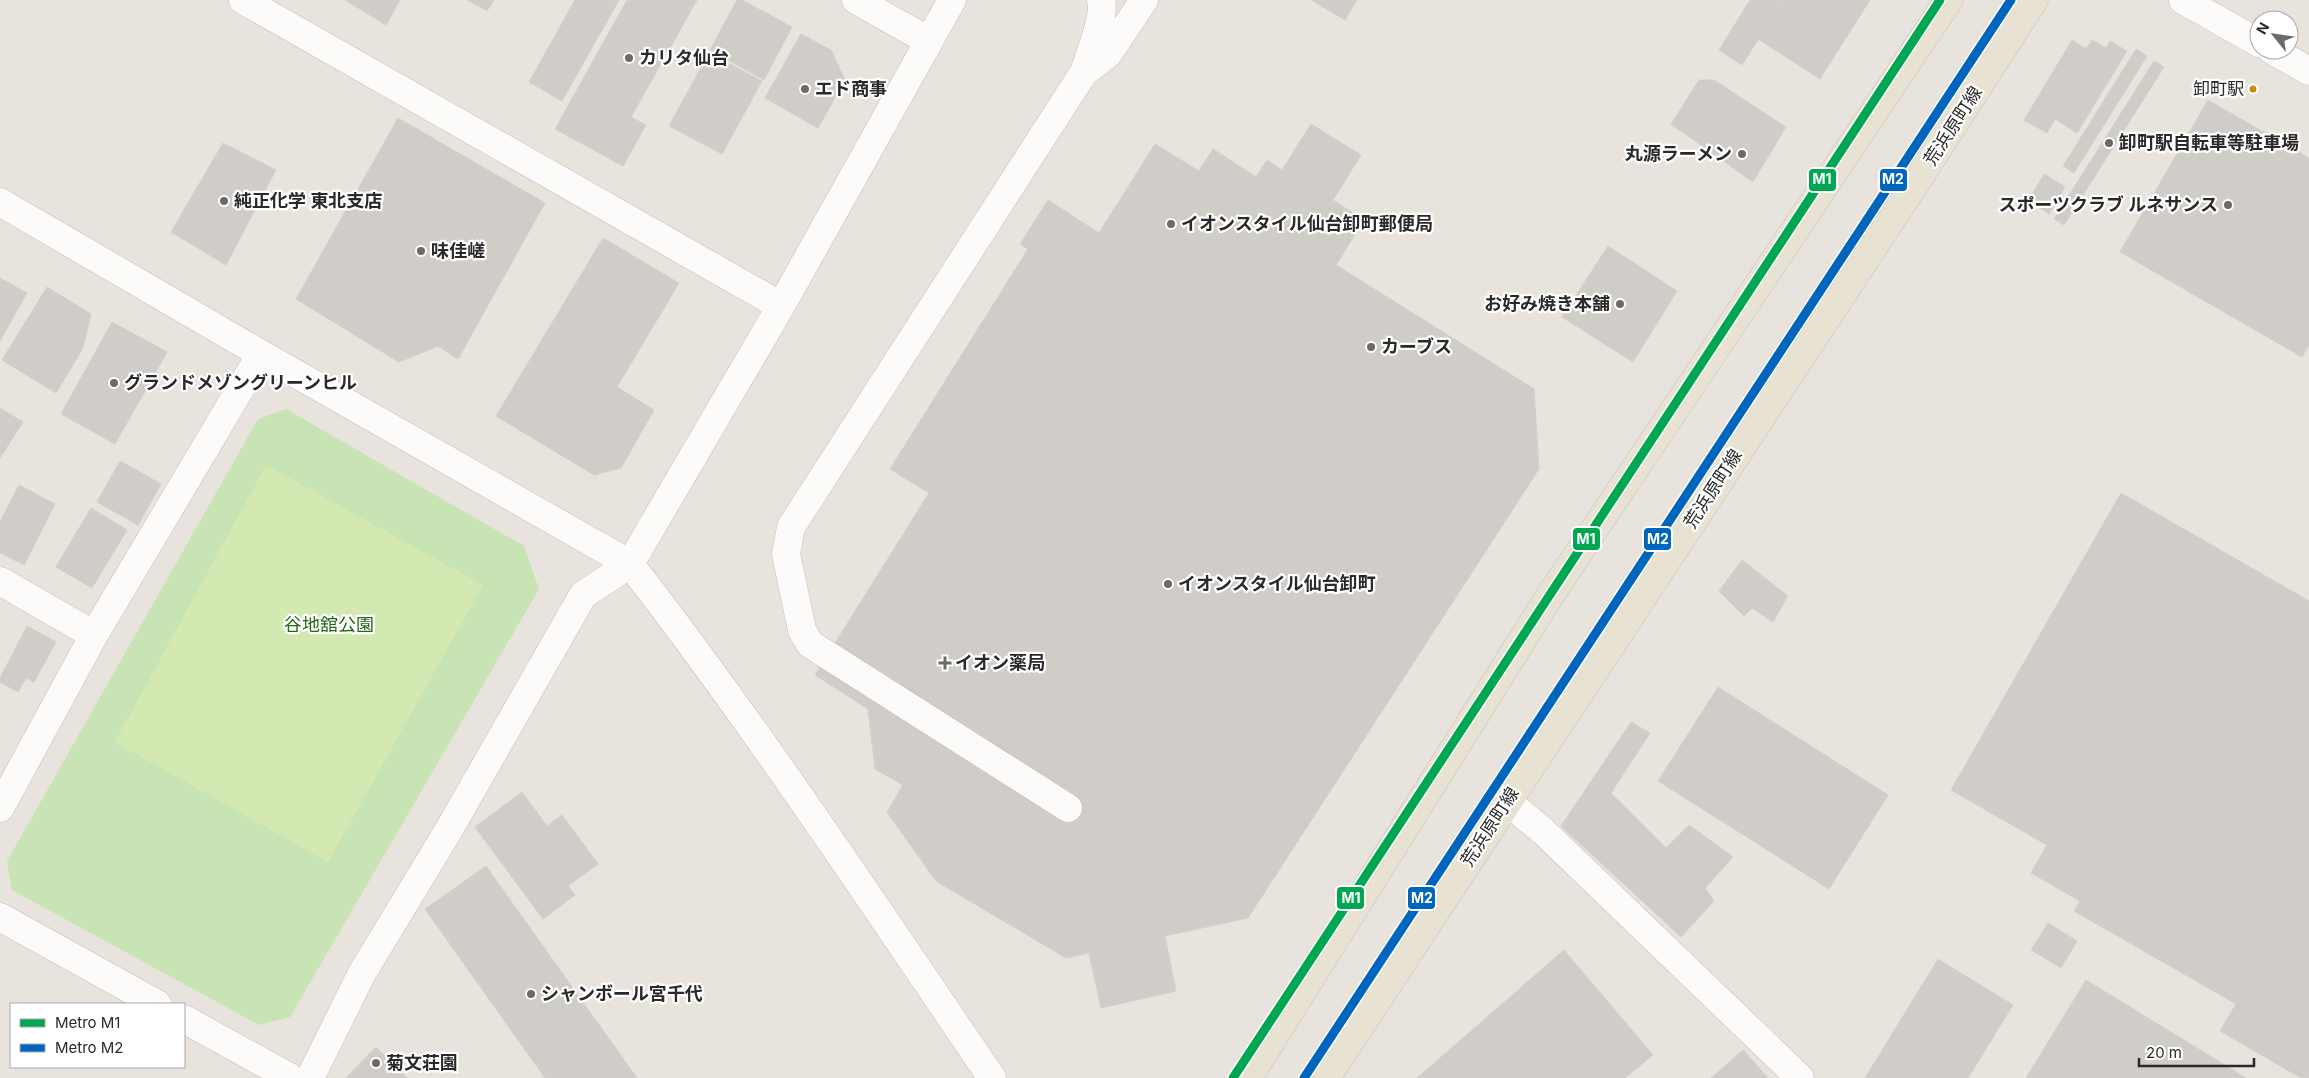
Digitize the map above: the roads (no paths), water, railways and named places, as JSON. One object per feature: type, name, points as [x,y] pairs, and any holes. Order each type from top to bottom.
[{"type":"main road","points":[[1248,1078],[1551,594],[1949,0]]},
{"type":"main road","name":"荒浜原町線","points":[[1326,1078],[1908,195],[2034,0]]},
{"type":"street","points":[[243,0],[781,306]]},
{"type":"street","points":[[856,0],[929,41]]},
{"type":"street","points":[[310,1078],[362,974],[447,833],[583,595],[630,564],[781,306],[952,0]]},
{"type":"street","points":[[1068,808],[810,644],[802,630],[786,554],[791,527],[1084,72],[1097,29],[1102,4],[1101,0]]},
{"type":"street","points":[[1084,72],[1108,54],[1144,0]]},
{"type":"street","points":[[2184,0],[2249,36]]},
{"type":"street","points":[[2290,60],[2309,71]]},
{"type":"street","points":[[0,202],[261,354],[630,564],[814,818],[992,1078]]},
{"type":"street","points":[[0,808],[94,635],[261,354]]},
{"type":"street","points":[[0,580],[94,635]]},
{"type":"street","points":[[1507,801],[1544,832],[1800,1078]]},
{"type":"street","points":[[0,916],[155,1003]]},
{"type":"street","points":[[185,1020],[291,1078]]},
{"type":"metro line","name":"M1","points":[[1233,1078],[1940,0]]},
{"type":"metro line","name":"M2","points":[[1304,1078],[2011,0]]},
{"type":"place","name":"カリタ仙台","points":[[629,58]]},
{"type":"place","name":"エド商事","points":[[805,89]]},
{"type":"place","name":"卸町駅","points":[[2253,89]]},
{"type":"place","name":"卸町駅自転車等駐車場","points":[[2109,143]]},
{"type":"place","name":"丸源ラーメン","points":[[1742,154]]},
{"type":"place","name":"純正化学 東北支店","points":[[224,201]]},
{"type":"place","name":"スポーツクラブ ルネサンス","points":[[2228,205]]},
{"type":"place","name":"イオンスタイル仙台卸町郵便局","points":[[1171,224]]},
{"type":"place","name":"味佳嵯","points":[[421,251]]},
{"type":"place","name":"お好み焼き本舗","points":[[1620,304]]},
{"type":"place","name":"カーブス","points":[[1371,347]]},
{"type":"place","name":"グランドメゾングリーンヒル","points":[[114,383]]},
{"type":"place","name":"イオンスタイル仙台卸町","points":[[1168,584]]},
{"type":"place","name":"イオン薬局","points":[[945,663]]},
{"type":"place","name":"シャンボール宮千代","points":[[531,994]]},
{"type":"place","name":"菊文荘園","points":[[376,1063]]},
{"type":"park label","name":"谷地舘公園","points":[[329,625]]}]
